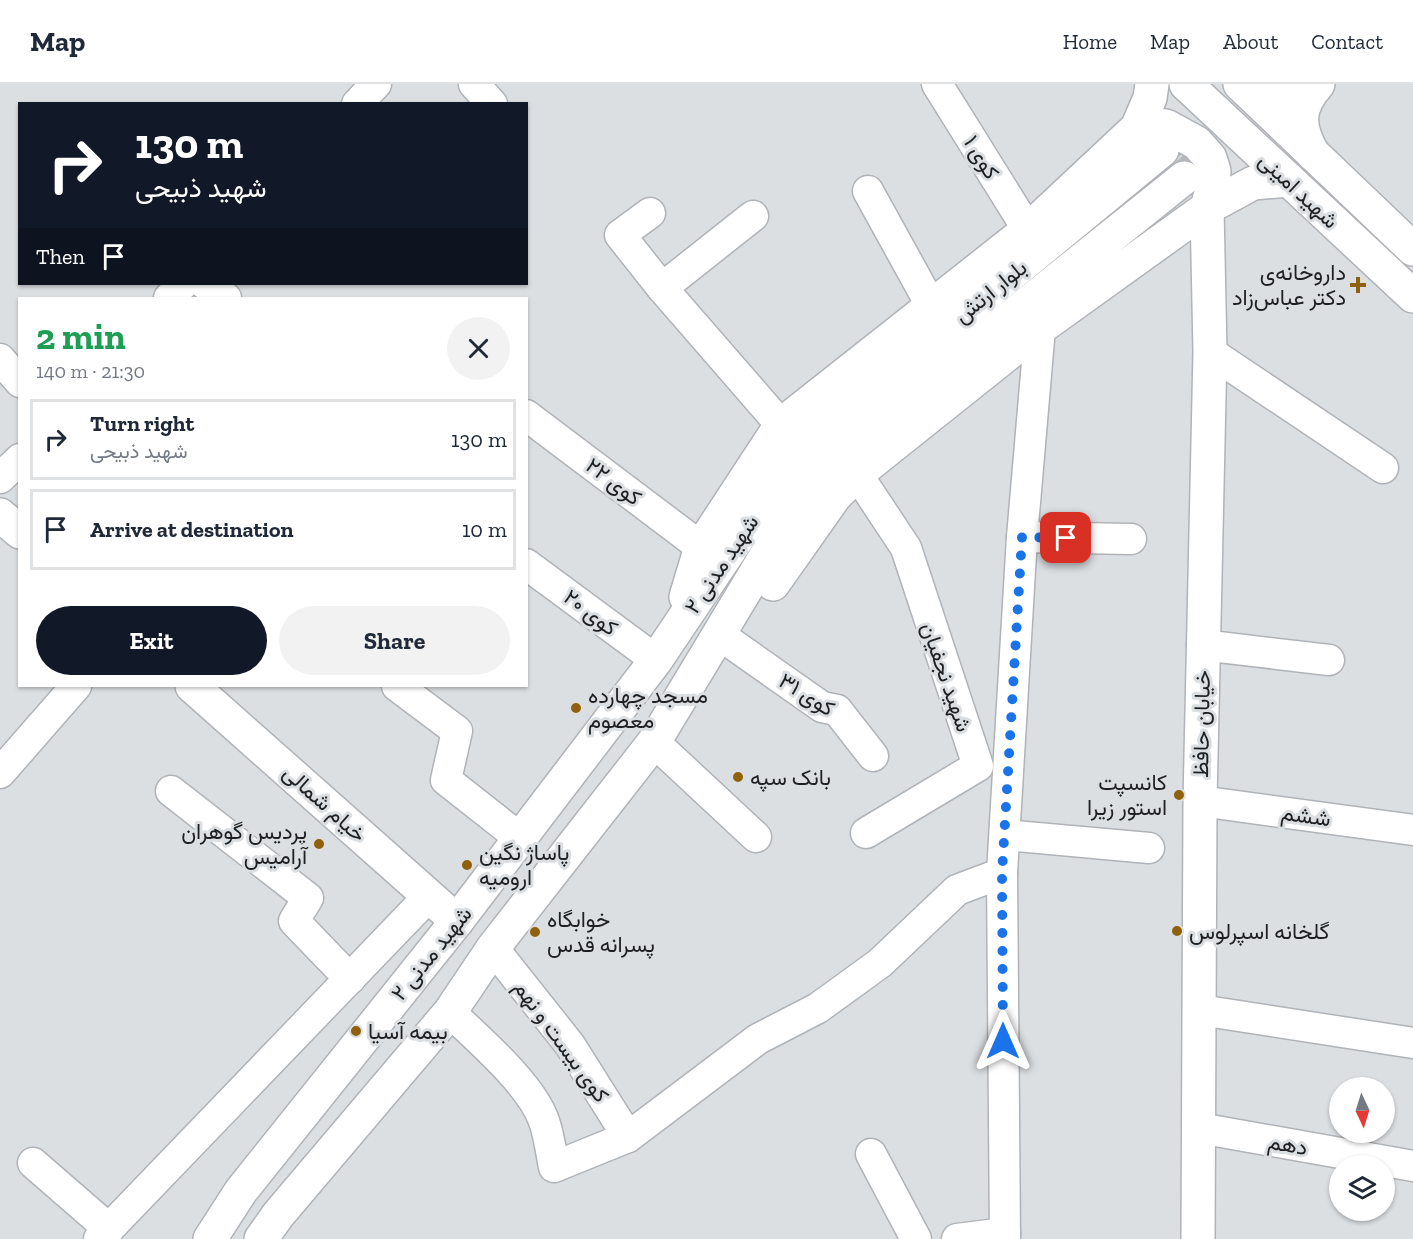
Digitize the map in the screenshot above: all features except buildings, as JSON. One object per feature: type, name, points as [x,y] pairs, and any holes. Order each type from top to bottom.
[{"type":"main road","points":[[676,631],[701,547],[781,425],[1028,230],[1137,128],[1150,98],[1152,84]]},
{"type":"main road","name":"شهید امینی","points":[[1186,84],[1413,296]]},
{"type":"main road","name":"شهید امینی","points":[[1240,84],[1413,249]]},
{"type":"main road","points":[[1279,84],[1299,94],[1315,88]]},
{"type":"main road","points":[[1313,154],[1306,140],[1301,112],[1315,88]]},
{"type":"main road","name":"خیابان حافظ","points":[[1137,128],[1150,124],[1166,126],[1197,143],[1210,158],[1214,171],[1207,208],[1210,352],[1202,645],[1198,1239]]},
{"type":"main road","name":"بلوار ارتش","points":[[837,454],[1162,150]]},
{"type":"main road","name":"بلوار ارتش","points":[[837,454],[1184,178]]},
{"type":"main road","points":[[837,454],[1040,328],[1207,208],[1254,183],[1289,180]]},
{"type":"main road","name":"شهید مدنی ۲","points":[[210,1239],[241,1191],[457,921],[656,660],[796,451],[837,454]]},
{"type":"main road","name":"شهید مدنی ۲","points":[[261,1239],[278,1215],[450,1012],[493,948],[654,742],[719,649],[816,473],[837,454]]},
{"type":"main road","points":[[0,514],[18,530]]},
{"type":"main road","name":"خیام شمالی","points":[[193,687],[457,921]]},
{"type":"street","points":[[359,102],[376,84]]},
{"type":"street","points":[[474,84],[490,102]]},
{"type":"street","name":"کوی ۱","points":[[937,84],[1028,230]]},
{"type":"street","points":[[868,191],[932,307]]},
{"type":"street","points":[[650,213],[620,235],[781,425]]},
{"type":"street","points":[[663,288],[753,216]]},
{"type":"street","points":[[170,297],[182,285]]},
{"type":"street","points":[[206,285],[224,297]]},
{"type":"street","points":[[957,1239],[1005,1236],[1002,873],[1022,537],[1040,328]]},
{"type":"street","points":[[1210,352],[1383,468]]},
{"type":"street","points":[[0,359],[18,380]]},
{"type":"street","name":"کوی ۲۲","points":[[528,417],[701,547]]},
{"type":"street","name":"شهید نجفیان","points":[[837,454],[906,548],[978,766],[866,833]]},
{"type":"street","points":[[0,478],[18,461]]},
{"type":"street","points":[[1022,537],[1131,539]]},
{"type":"street","name":"کوی ۲۰","points":[[528,565],[656,660]]},
{"type":"street","points":[[1202,645],[1329,660]]},
{"type":"street","name":"کوی ۳۱","points":[[719,649],[822,707],[837,710],[873,756]]},
{"type":"street","points":[[0,772],[75,687]]},
{"type":"street","points":[[398,687],[457,730],[446,780],[521,839]]},
{"type":"street","points":[[654,742],[756,837]]},
{"type":"street","points":[[171,791],[308,898],[294,921],[350,979]]},
{"type":"street","name":"ششم","points":[[1200,801],[1413,830]]},
{"type":"street","points":[[1005,835],[1149,848]]},
{"type":"street","points":[[450,1012],[530,1096],[544,1121],[554,1167],[628,1137],[758,1039],[818,1008],[880,963],[957,890],[1002,873]]},
{"type":"street","points":[[33,1163],[104,1234],[429,896]]},
{"type":"street","name":"کوی بیست و نهم","points":[[493,948],[570,1045],[628,1137]]},
{"type":"street","points":[[1200,1010],[1413,1043]]},
{"type":"street","name":"دهم","points":[[1199,1128],[1413,1166]]},
{"type":"street","points":[[871,1154],[916,1239]]},
{"type":"tunnel","points":[[1162,150],[1232,84]]},
{"type":"tunnel","points":[[1187,174],[1284,85]]},
{"type":"place","name":"داروخانه‌ی دکتر عباس‌زاد","points":[[1358,285]]},
{"type":"place","name":"مسجد چهارده معصوم","points":[[576,708]]},
{"type":"place","name":"بانک سپه","points":[[738,777]]},
{"type":"place","name":"کانسپت استور زیرا","points":[[1179,795]]},
{"type":"place","name":"پردیس گوهران آرامیس","points":[[319,844]]},
{"type":"place","name":"پاساژ نگین ارومیه","points":[[467,865]]},
{"type":"place","name":"گلخانه اسپرلوس","points":[[1177,931]]},
{"type":"place","name":"خوابگاە پسرانە قدس","points":[[535,932]]},
{"type":"place","name":"بیمه آسیا","points":[[356,1031]]},
{"type":"route","points":[[1003,1041],[1002,873],[1022,537],[1066,538]]}]
